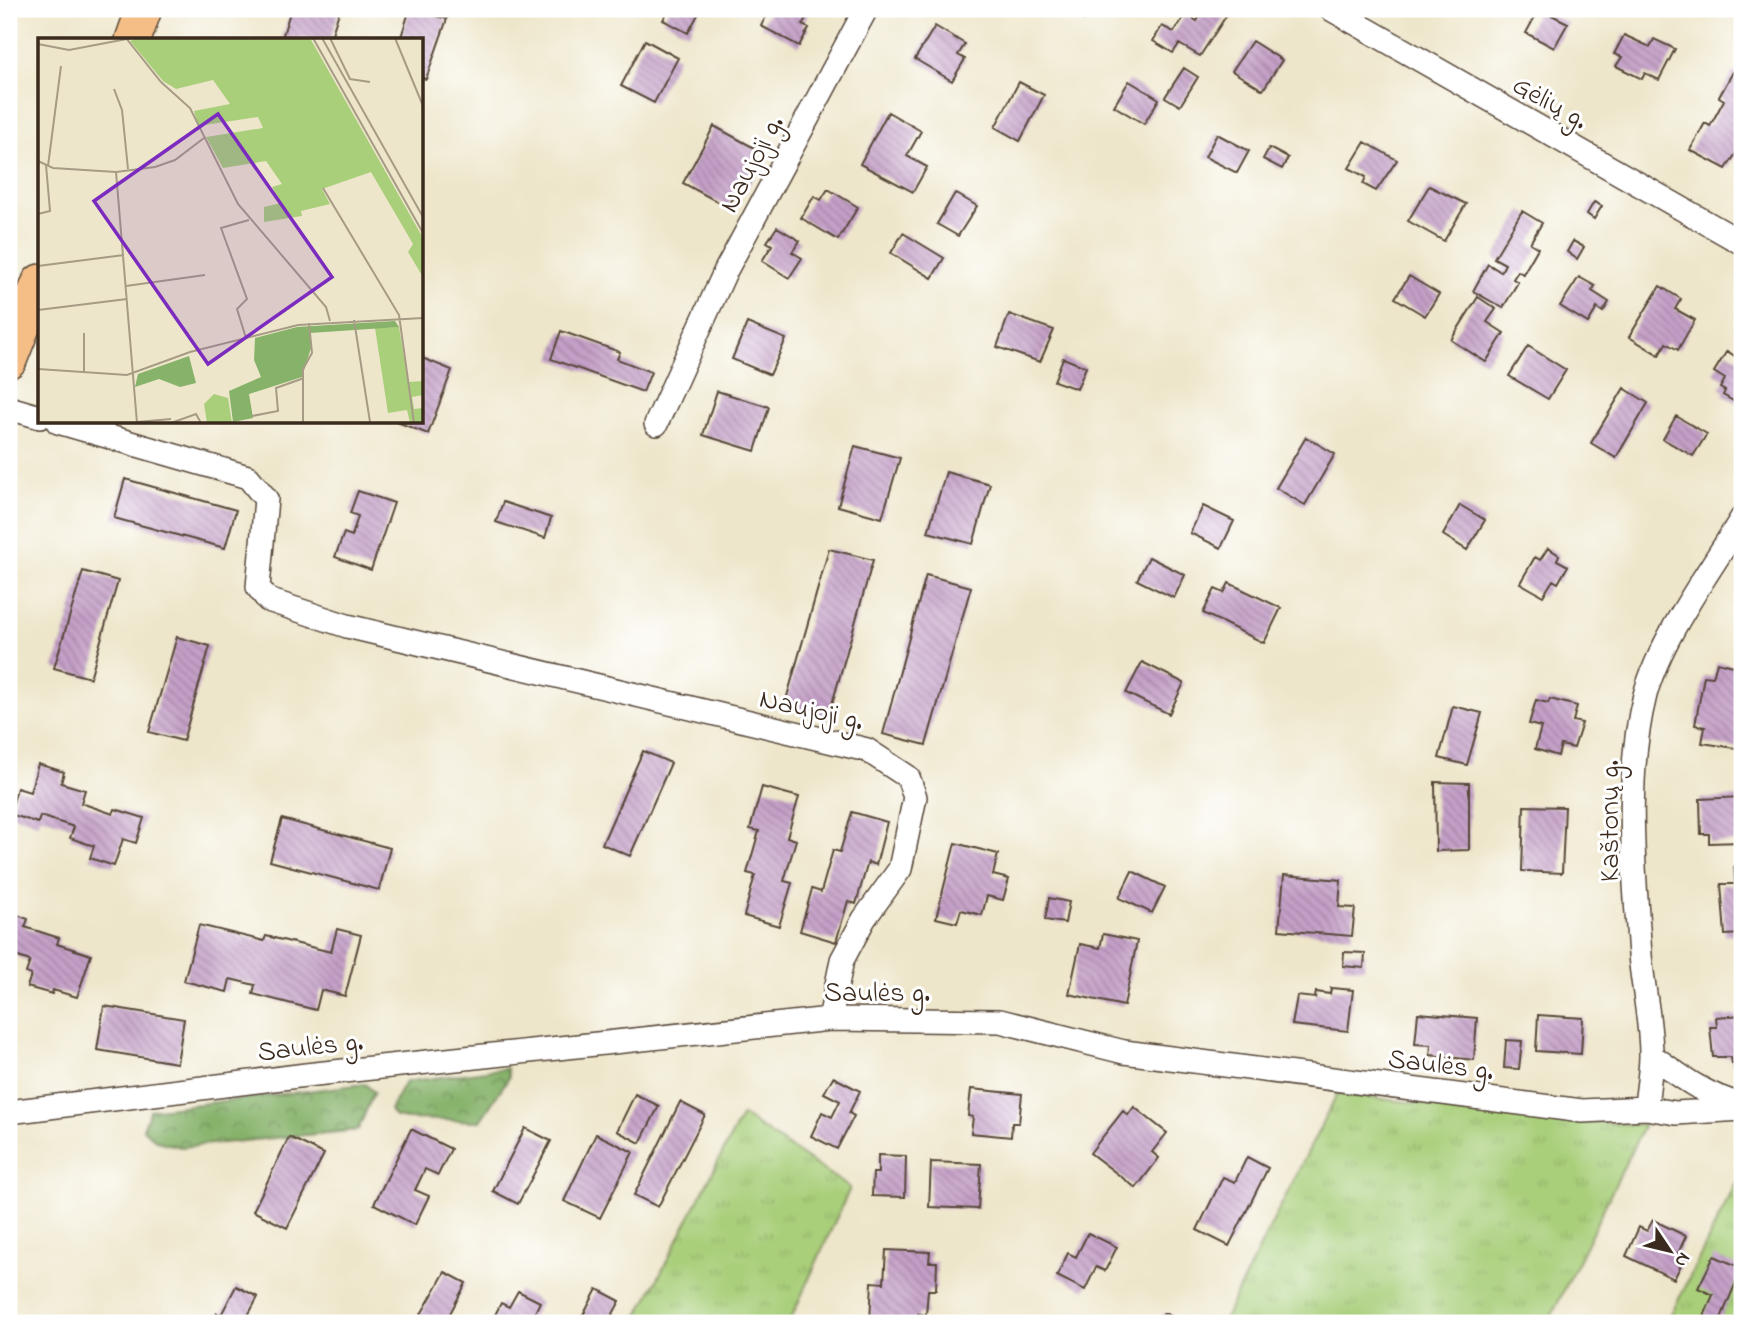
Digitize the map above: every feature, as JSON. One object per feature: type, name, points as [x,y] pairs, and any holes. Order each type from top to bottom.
[{"type":"main road","points":[[134,38],[144,9]]},
{"type":"main road","points":[[9,360],[38,287]]},
{"type":"street","name":"Naujoji g.","points":[[656,424],[725,272],[866,9]]},
{"type":"street","name":"Gėlių g.","points":[[1332,9],[1742,243]]},
{"type":"street","points":[[9,408],[38,416]]},
{"type":"street","name":"Naujoji g.","points":[[65,424],[248,477],[266,499],[258,587],[268,600],[347,626],[867,750],[908,777],[915,797],[900,869],[864,919],[842,960],[830,1019]]},
{"type":"street","name":"Kaštonų g.","points":[[1646,1108],[1651,1055],[1640,954],[1632,789],[1642,712],[1656,668],[1684,612],[1742,518]]},
{"type":"street","name":"Saulės g.","points":[[9,1112],[306,1075],[830,1019],[1000,1021],[1124,1052],[1582,1111],[1646,1108],[1676,1113],[1742,1107]]},
{"type":"street","points":[[1651,1055],[1689,1084],[1718,1099],[1742,1107]]},
{"type":"green space","points":[[507,1068],[509,1077],[480,1121],[407,1119],[395,1117],[390,1110],[405,1082]]},
{"type":"green space","points":[[365,1084],[374,1092],[358,1130],[181,1147],[157,1141],[143,1129],[150,1110]]},
{"type":"green space","points":[[1337,1094],[1586,1122],[1644,1125],[1548,1323],[1222,1323]]},
{"type":"green space","points":[[742,1115],[850,1188],[789,1323],[635,1323]]},
{"type":"green space","points":[[1742,1171],[1742,1323],[1667,1323]]},
{"type":"building","points":[[291,9],[340,9],[331,38],[282,38]]},
{"type":"building","points":[[410,9],[447,19],[426,79],[424,38],[401,38]]},
{"type":"building","points":[[669,9],[701,9],[688,33],[663,20]]},
{"type":"building","points":[[770,9],[811,9],[802,25],[809,28],[799,46],[761,26]]},
{"type":"building","points":[[1064,9],[1090,9],[1084,20]]},
{"type":"building","points":[[1204,9],[1214,9],[1226,16],[1200,56],[1179,44],[1173,53],[1153,41],[1162,26],[1174,32],[1186,14],[1197,21]]},
{"type":"building","points":[[1539,9],[1568,23],[1554,48],[1526,33]]},
{"type":"building","points":[[935,26],[965,44],[958,55],[965,59],[952,81],[915,59]]},
{"type":"building","points":[[1624,35],[1650,47],[1654,39],[1675,49],[1659,80],[1645,73],[1642,79],[1616,66],[1622,57],[1614,54]]},
{"type":"building","points":[[645,40],[678,58],[654,103],[621,86]]},
{"type":"building","points":[[1252,41],[1282,60],[1263,90],[1232,71]]},
{"type":"building","points":[[1184,68],[1198,77],[1180,106],[1165,97]]},
{"type":"building","points":[[1733,72],[1742,77],[1742,144],[1726,169],[1690,150],[1705,123],[1710,126],[1724,100],[1719,97]]},
{"type":"building","points":[[1129,81],[1159,99],[1144,124],[1114,106]]},
{"type":"building","points":[[1019,82],[1044,95],[1020,141],[995,127]]},
{"type":"building","points":[[888,112],[921,131],[907,156],[927,167],[913,192],[860,164]]},
{"type":"building","points":[[714,126],[758,150],[747,170],[755,174],[744,194],[737,190],[727,207],[683,183]]},
{"type":"building","points":[[1217,134],[1249,151],[1237,173],[1205,157]]},
{"type":"building","points":[[1365,142],[1397,160],[1376,191],[1363,184],[1366,177],[1349,168]]},
{"type":"building","points":[[1269,148],[1288,158],[1282,169],[1263,159]]},
{"type":"building","points":[[1429,186],[1466,204],[1444,241],[1408,221]]},
{"type":"building","points":[[828,189],[858,207],[838,240],[801,218],[814,196],[821,200]]},
{"type":"building","points":[[955,193],[977,206],[958,236],[937,224]]},
{"type":"building","points":[[1594,202],[1602,206],[1594,219],[1587,214]]},
{"type":"building","points":[[1522,211],[1542,223],[1530,243],[1538,248],[1523,274],[1518,271],[1513,279],[1518,282],[1503,308],[1473,291],[1488,264],[1501,272],[1505,264],[1494,258]]},
{"type":"building","points":[[777,227],[800,241],[792,252],[802,258],[789,278],[762,261],[772,245],[767,242]]},
{"type":"building","points":[[903,233],[944,258],[932,278],[891,253]]},
{"type":"building","points":[[1573,241],[1584,247],[1577,259],[1567,252]]},
{"type":"building","points":[[1409,276],[1439,294],[1425,316],[1395,298]]},
{"type":"building","points":[[1579,277],[1595,286],[1592,291],[1609,302],[1603,312],[1597,308],[1588,323],[1560,306]]},
{"type":"building","points":[[1660,286],[1681,299],[1675,309],[1695,320],[1678,350],[1666,343],[1659,355],[1629,337]]},
{"type":"building","points":[[1478,297],[1496,309],[1487,322],[1504,333],[1486,362],[1451,340]]},
{"type":"building","points":[[1009,314],[1054,330],[1040,362],[997,347]]},
{"type":"building","points":[[747,323],[786,339],[770,375],[732,359]]},
{"type":"building","points":[[561,331],[620,352],[617,359],[651,372],[643,392],[551,359]]},
{"type":"building","points":[[1528,346],[1566,370],[1548,399],[1509,376]]},
{"type":"building","points":[[1727,351],[1738,358],[1742,356],[1742,406],[1723,395],[1725,391],[1720,388],[1725,379],[1714,372]]},
{"type":"building","points":[[1063,358],[1086,367],[1077,389],[1054,381]]},
{"type":"building","points":[[424,359],[452,370],[428,434],[402,424],[424,424]]},
{"type":"building","points":[[1624,388],[1648,403],[1616,458],[1591,443]]},
{"type":"building","points":[[717,391],[769,407],[755,451],[703,435]]},
{"type":"building","points":[[1676,416],[1707,434],[1693,456],[1663,439]]},
{"type":"building","points":[[1306,437],[1335,454],[1305,505],[1276,488]]},
{"type":"building","points":[[855,446],[900,458],[882,518],[838,506]]},
{"type":"building","points":[[946,472],[990,484],[973,544],[928,532]]},
{"type":"building","points":[[125,479],[236,510],[225,548],[114,518]]},
{"type":"building","points":[[358,491],[394,503],[371,570],[335,557],[344,533],[352,536],[358,516],[350,513]]},
{"type":"building","points":[[503,502],[551,518],[545,538],[496,522]]},
{"type":"building","points":[[1460,505],[1485,520],[1467,550],[1443,535]]},
{"type":"building","points":[[1203,506],[1234,521],[1221,548],[1190,533]]},
{"type":"building","points":[[1548,548],[1559,555],[1557,560],[1568,566],[1558,583],[1553,580],[1543,596],[1520,583],[1535,557],[1540,560]]},
{"type":"building","points":[[829,549],[873,560],[828,718],[784,707]]},
{"type":"building","points":[[1149,557],[1185,575],[1174,598],[1137,580]]},
{"type":"building","points":[[83,571],[118,581],[90,678],[54,668]]},
{"type":"building","points":[[926,575],[971,587],[926,745],[883,734]]},
{"type":"building","points":[[1229,583],[1281,608],[1264,643],[1203,613],[1215,589],[1224,593]]},
{"type":"building","points":[[177,637],[210,646],[183,741],[149,732]]},
{"type":"building","points":[[1142,662],[1184,683],[1169,714],[1126,693]]},
{"type":"building","points":[[1717,662],[1742,668],[1742,749],[1702,743],[1705,727],[1695,725],[1704,676],[1713,677]]},
{"type":"building","points":[[1550,699],[1577,706],[1573,721],[1582,723],[1574,748],[1561,745],[1558,756],[1535,749],[1541,727],[1529,724],[1536,700],[1548,703]]},
{"type":"building","points":[[1453,706],[1482,713],[1467,765],[1439,758]]},
{"type":"building","points":[[643,751],[671,763],[630,856],[602,844]]},
{"type":"building","points":[[38,764],[64,772],[61,783],[85,790],[81,803],[113,814],[115,809],[144,818],[136,843],[123,839],[114,866],[90,858],[94,846],[70,838],[74,827],[40,816],[38,823],[10,814],[17,788],[30,792]]},
{"type":"building","points":[[1435,782],[1469,783],[1469,850],[1436,851]]},
{"type":"building","points":[[762,787],[799,797],[787,837],[796,840],[784,881],[792,883],[779,926],[744,916],[755,875],[747,873],[759,831],[750,829]]},
{"type":"building","points":[[1742,797],[1742,842],[1709,843],[1709,834],[1701,834],[1700,799]]},
{"type":"building","points":[[1524,806],[1565,807],[1562,873],[1522,871]]},
{"type":"building","points":[[852,812],[887,822],[876,865],[868,862],[856,904],[848,901],[836,942],[800,931],[812,889],[821,892],[833,850],[840,852]]},
{"type":"building","points":[[282,819],[390,848],[379,890],[270,861]]},
{"type":"building","points":[[955,843],[998,854],[993,875],[1009,879],[1003,900],[987,896],[982,915],[961,910],[957,923],[936,918]]},
{"type":"building","points":[[1742,866],[1742,934],[1725,935],[1721,884],[1735,884],[1734,867]]},
{"type":"building","points":[[1132,871],[1165,887],[1152,913],[1119,898]]},
{"type":"building","points":[[1284,875],[1341,880],[1339,907],[1355,908],[1352,936],[1279,930]]},
{"type":"building","points":[[1049,898],[1069,902],[1065,923],[1045,920]]},
{"type":"building","points":[[9,912],[28,919],[25,927],[59,938],[57,944],[91,955],[77,997],[53,990],[52,994],[27,987],[31,975],[26,973],[30,961],[9,954]]},
{"type":"building","points":[[199,925],[264,941],[266,936],[331,952],[337,929],[361,935],[345,996],[321,990],[316,1010],[253,994],[255,985],[230,979],[227,992],[184,981]]},
{"type":"building","points":[[1103,934],[1137,941],[1124,1006],[1069,994],[1080,944],[1100,948]]},
{"type":"building","points":[[1344,952],[1365,953],[1364,968],[1343,966]]},
{"type":"building","points":[[1331,988],[1353,990],[1348,1031],[1292,1025],[1297,996],[1315,998],[1316,992],[1330,994]]},
{"type":"building","points":[[104,1006],[184,1019],[177,1063],[97,1050]]},
{"type":"building","points":[[1418,1013],[1477,1018],[1474,1060],[1430,1055],[1431,1045],[1415,1044]]},
{"type":"building","points":[[1538,1015],[1583,1018],[1581,1054],[1536,1051]]},
{"type":"building","points":[[1742,1015],[1742,1063],[1732,1064],[1731,1057],[1713,1057],[1710,1027],[1717,1027],[1716,1017]]},
{"type":"building","points":[[1506,1040],[1522,1041],[1519,1069],[1504,1068]]},
{"type":"building","points":[[833,1077],[860,1091],[849,1113],[854,1116],[837,1149],[811,1136],[822,1112],[832,1117],[840,1101],[824,1093]]},
{"type":"building","points":[[971,1089],[1022,1094],[1019,1123],[1012,1123],[1011,1137],[971,1133],[973,1117],[968,1116]]},
{"type":"building","points":[[635,1094],[659,1106],[640,1143],[617,1131]]},
{"type":"building","points":[[680,1102],[705,1115],[658,1207],[634,1195]]},
{"type":"building","points":[[1134,1107],[1167,1133],[1152,1152],[1159,1158],[1136,1188],[1090,1153],[1123,1111],[1128,1115]]},
{"type":"building","points":[[525,1128],[551,1141],[518,1204],[493,1191]]},
{"type":"building","points":[[411,1129],[451,1149],[438,1175],[425,1169],[415,1190],[429,1196],[415,1225],[374,1204]]},
{"type":"building","points":[[596,1134],[633,1152],[600,1218],[564,1201]]},
{"type":"building","points":[[289,1137],[324,1154],[287,1228],[253,1211]]},
{"type":"building","points":[[878,1155],[906,1156],[905,1197],[872,1196],[873,1173],[878,1173]]},
{"type":"building","points":[[1247,1157],[1268,1168],[1229,1246],[1197,1230],[1223,1177],[1235,1182]]},
{"type":"building","points":[[931,1162],[981,1164],[978,1209],[929,1207]]},
{"type":"building","points":[[1653,1220],[1686,1236],[1676,1258],[1683,1261],[1674,1279],[1626,1256],[1639,1227],[1647,1231]]},
{"type":"building","points":[[1088,1233],[1117,1247],[1105,1271],[1096,1267],[1085,1290],[1057,1276],[1068,1253],[1076,1257]]},
{"type":"building","points":[[886,1250],[930,1252],[929,1262],[937,1262],[936,1290],[928,1290],[926,1315],[918,1314],[918,1323],[870,1323],[872,1282],[884,1283]]},
{"type":"building","points":[[1714,1256],[1742,1268],[1719,1323],[1704,1316],[1713,1295],[1698,1288]]},
{"type":"building","points":[[445,1272],[466,1283],[445,1323],[416,1323]]},
{"type":"building","points":[[236,1286],[258,1297],[244,1323],[212,1323],[217,1313],[221,1315]]},
{"type":"building","points":[[597,1289],[620,1301],[608,1323],[579,1323]]},
{"type":"building","points":[[518,1291],[540,1302],[530,1323],[491,1323],[501,1303],[509,1307]]},
{"type":"building","points":[[1164,1313],[1186,1323],[1159,1323]]}]
